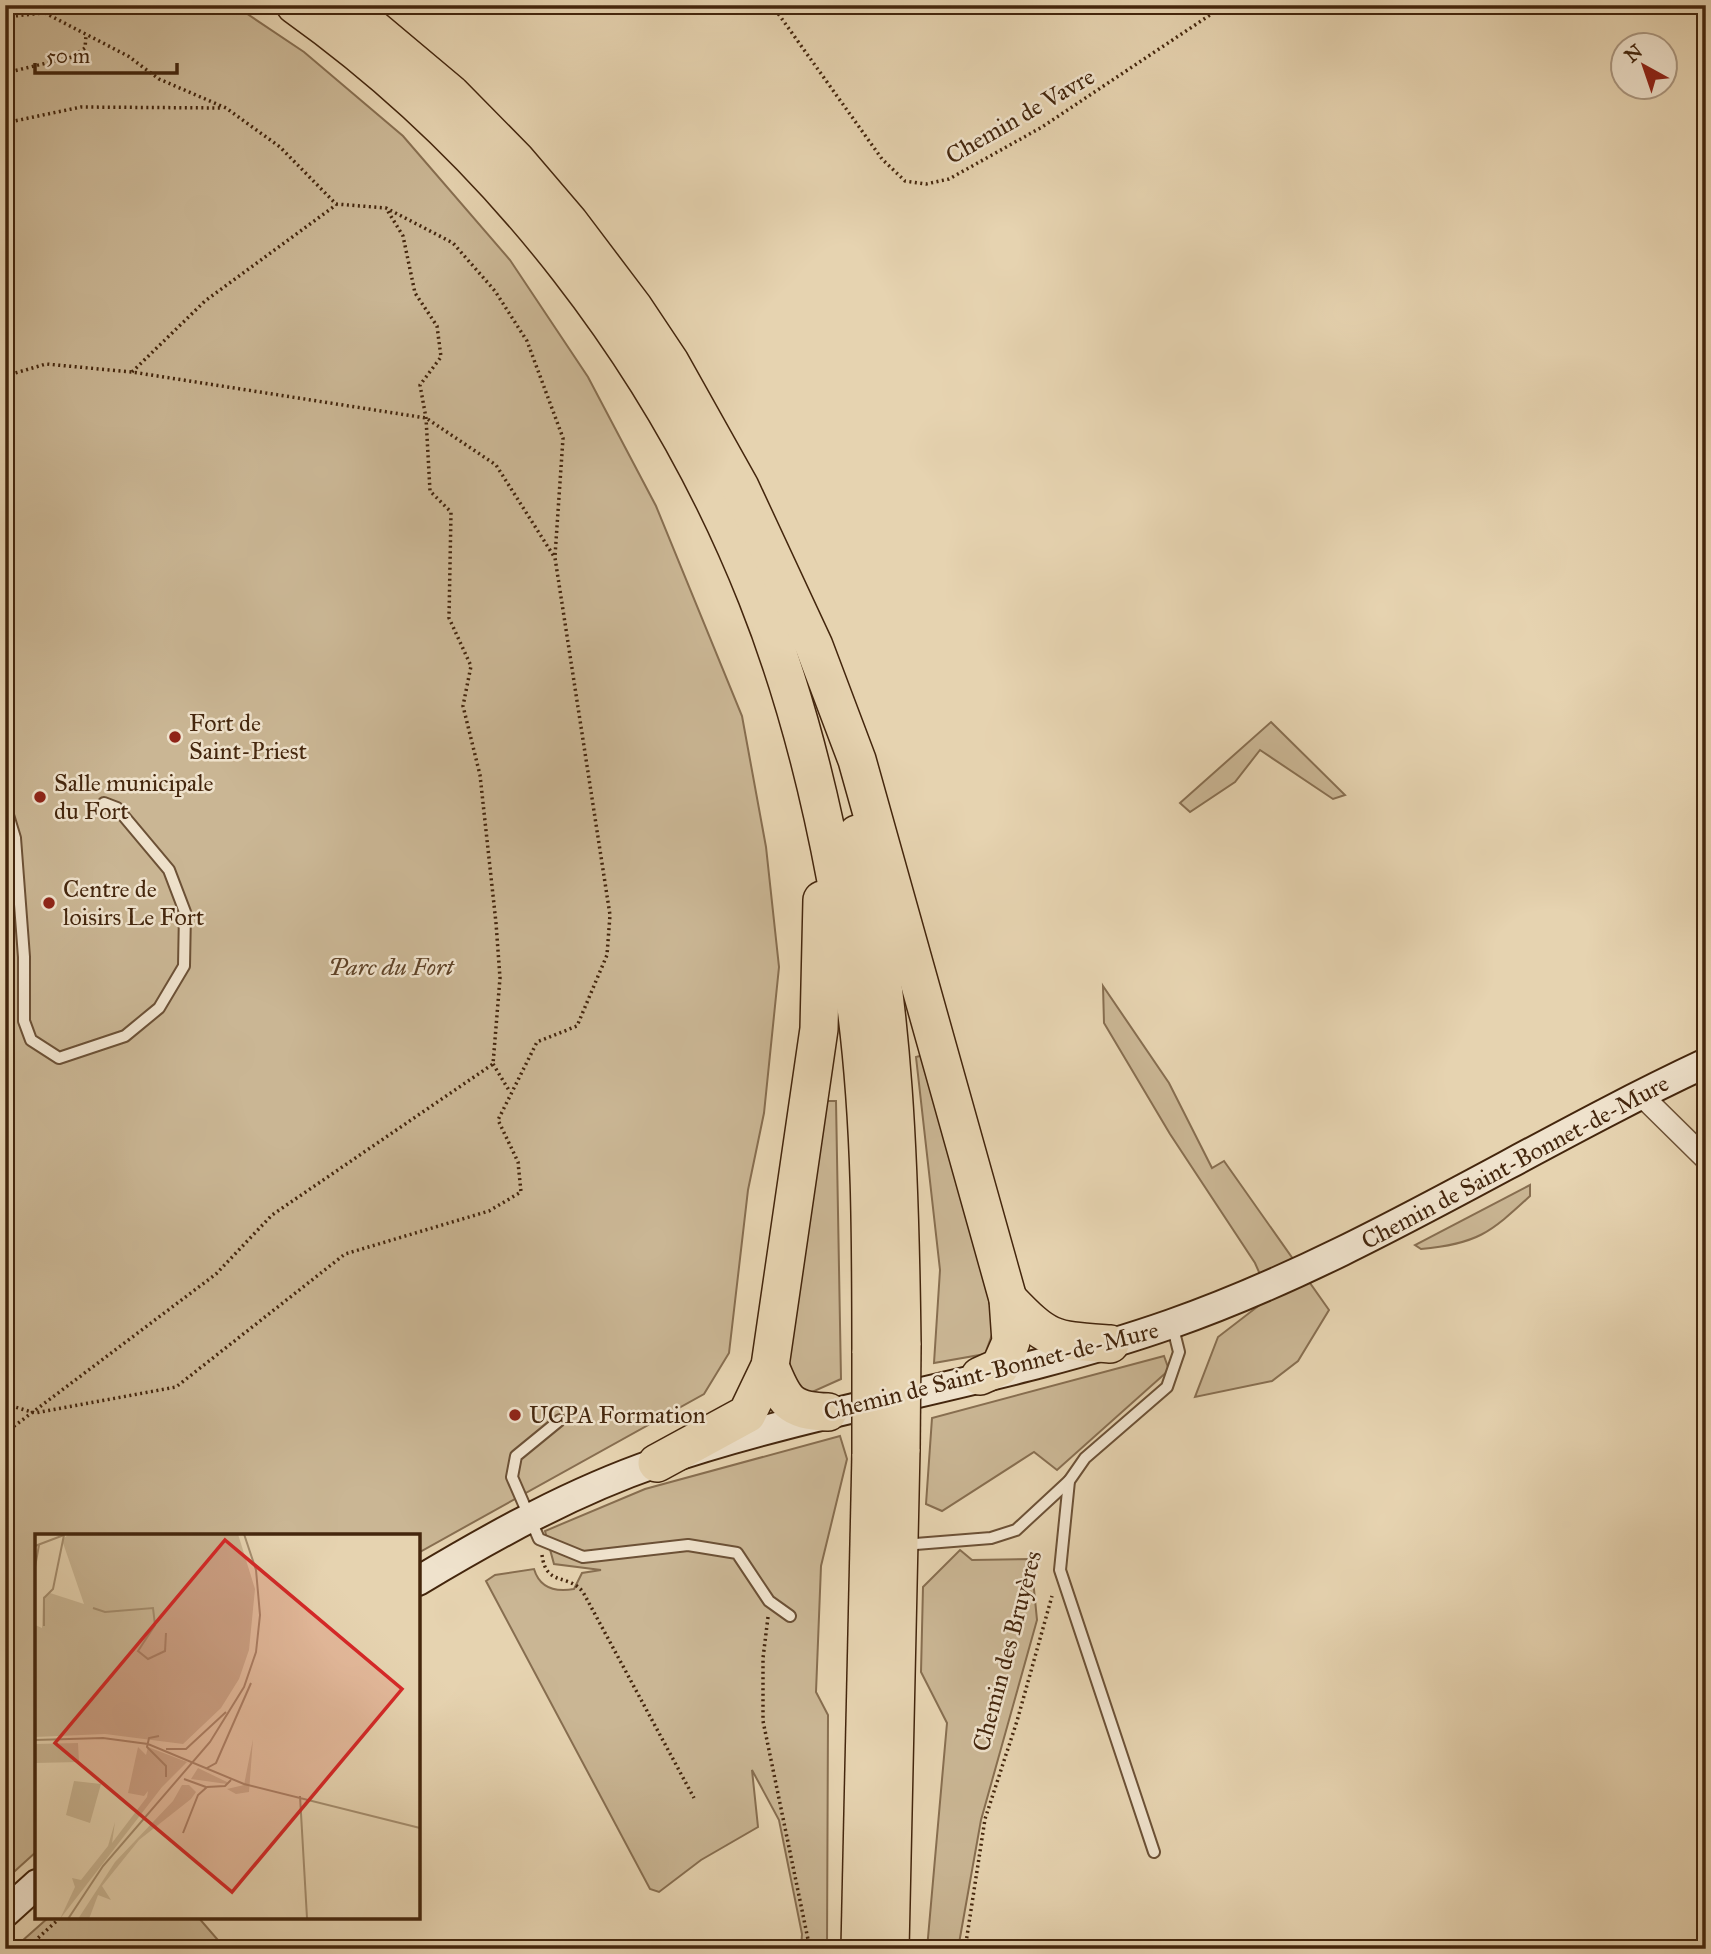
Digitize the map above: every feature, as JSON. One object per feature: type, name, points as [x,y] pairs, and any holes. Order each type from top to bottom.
[{"type":"highway","points":[[295,5],[386,76],[494,180],[556,253],[640,370],[706,485],[758,600],[803,739],[841,910],[857,1018],[871,1213],[886,1349]]},
{"type":"highway","points":[[345,5],[401,50],[484,126],[516,160],[606,268],[670,362],[707,424],[814,646],[857,760],[1008,1299],[1011,1342],[1000,1367],[980,1376]]},
{"type":"highway","points":[[771,555],[806,643],[831,722],[860,844],[875,927],[896,1112],[886,1349],[886,1451],[860,1949]]},
{"type":"highway","points":[[657,1463],[747,1414],[770,1366],[819,1030],[822,968],[820,808]]},
{"type":"highway","points":[[1008,1299],[1038,1330],[1053,1338],[1110,1344]]},
{"type":"highway","points":[[770,1366],[782,1395],[791,1403],[802,1411],[828,1412]]},
{"type":"highway","points":[[886,1451],[899,1545],[890,1949]]},
{"type":"street","name":"Chemin de Saint-Bonnet-de-Mure","points":[[420,1580],[535,1527],[657,1463],[828,1412],[1110,1344],[1172,1324],[1351,1249],[1640,1094],[1706,1063]]},
{"type":"street","points":[[1640,1094],[1706,1159]]},
{"type":"street","points":[[5,1913],[35,1886]]},
{"type":"lane","points":[[5,805],[15,838],[24,957],[24,1021],[31,1040],[59,1058],[125,1036],[159,1008],[184,966],[185,912],[169,870],[117,808],[104,803]]},
{"type":"lane","points":[[899,1545],[991,1538],[1016,1530],[1069,1481],[1084,1458],[1167,1387],[1179,1352],[1172,1324]]},
{"type":"lane","points":[[560,1420],[516,1456],[512,1477],[535,1527],[556,1549],[583,1557],[688,1545],[737,1553],[769,1601],[790,1616]]},
{"type":"lane","name":"Chemin des Bruyères","points":[[1060,1570],[1069,1481]]},
{"type":"lane","points":[[1060,1570],[1154,1852]]},
{"type":"path","points":[[5,1404],[34,1413],[176,1387],[345,1254],[489,1211],[521,1192],[518,1162],[498,1120],[509,1092],[537,1042],[578,1026],[607,955],[610,915],[555,558],[563,438],[527,341],[495,290],[453,243],[386,208],[336,204],[280,147],[226,108],[159,79],[128,56],[24,5]]},
{"type":"path","points":[[40,5],[45,13]]},
{"type":"path","name":"Chemin de Vavre","points":[[772,5],[882,159],[905,181],[926,184],[949,179],[1042,127],[1225,5]]},
{"type":"path","points":[[5,17],[45,13]]},
{"type":"path","points":[[5,73],[72,57],[85,48],[86,35]]},
{"type":"path","points":[[5,123],[81,107],[226,108]]},
{"type":"path","points":[[132,372],[205,301],[336,204]]},
{"type":"path","points":[[386,208],[403,236],[415,293],[437,326],[441,357],[420,385],[426,418],[430,491],[451,512],[449,618],[471,666],[463,706],[480,775],[500,978],[494,1064],[509,1092]]},
{"type":"path","points":[[5,376],[46,364],[132,372],[426,418],[496,465],[555,558]]},
{"type":"path","points":[[5,1433],[16,1422],[34,1413],[216,1274],[272,1215],[494,1064]]},
{"type":"path","points":[[535,1527],[543,1566],[551,1577],[577,1584],[583,1592],[694,1798]]},
{"type":"path","name":"Chemin des Bruyères","points":[[965,1949],[985,1819],[1017,1721],[1060,1570]]},
{"type":"path","points":[[769,1601],[763,1721],[810,1949]]},
{"type":"path","points":[[5,1704],[13,1741],[12,1755],[5,1774]]},
{"type":"path","points":[[26,1949],[59,1919]]},
{"type":"green space","name":"Parc du Fort","points":[[5,5],[234,5],[304,52],[403,136],[510,260],[588,377],[656,506],[742,716],[766,847],[779,967],[764,1113],[748,1190],[729,1353],[704,1394],[420,1552],[420,1534],[35,1534],[35,1853],[5,1880]]},
{"type":"green space","points":[[1271,722],[1345,795],[1333,799],[1260,750],[1235,782],[1190,812],[1180,803]]},
{"type":"green space","points":[[1103,986],[1169,1083],[1212,1168],[1224,1161],[1329,1310],[1298,1361],[1272,1381],[1195,1397],[1218,1337],[1270,1297],[1255,1263],[1170,1134],[1104,1023]]},
{"type":"green space","points":[[927,1054],[998,1318],[985,1354],[934,1363],[940,1270],[916,1057]]},
{"type":"green space","points":[[823,1101],[836,1101],[841,1379],[810,1393],[791,1385],[783,1352]]},
{"type":"green space","points":[[1530,1185],[1530,1196],[1493,1228],[1482,1234],[1470,1240],[1440,1247],[1421,1249],[1415,1245]]},
{"type":"green space","points":[[1164,1356],[1169,1370],[1057,1470],[1034,1452],[942,1511],[926,1504],[932,1418]]},
{"type":"green space","points":[[840,1436],[847,1459],[821,1566],[816,1692],[828,1715],[827,1949],[801,1949],[802,1934],[779,1820],[752,1770],[758,1827],[701,1860],[659,1892],[650,1889],[486,1581],[495,1575],[534,1569],[540,1581],[550,1588],[574,1589],[582,1573],[601,1570],[554,1564],[545,1531],[645,1489]]},
{"type":"green space","points":[[960,1550],[972,1560],[1031,1559],[1037,1620],[981,1820],[958,1949],[927,1949],[947,1723],[921,1672],[923,1587]]},
{"type":"green space","points":[[47,1919],[200,1919],[224,1947],[13,1949]]},
{"type":"place","name":"Fort de Saint-Priest","points":[[175,737]]},
{"type":"place","name":"Salle municipale du Fort","points":[[40,797]]},
{"type":"place","name":"Centre de loisirs Le Fort","points":[[49,903]]},
{"type":"place","name":"UCPA Formation","points":[[515,1415]]}]
